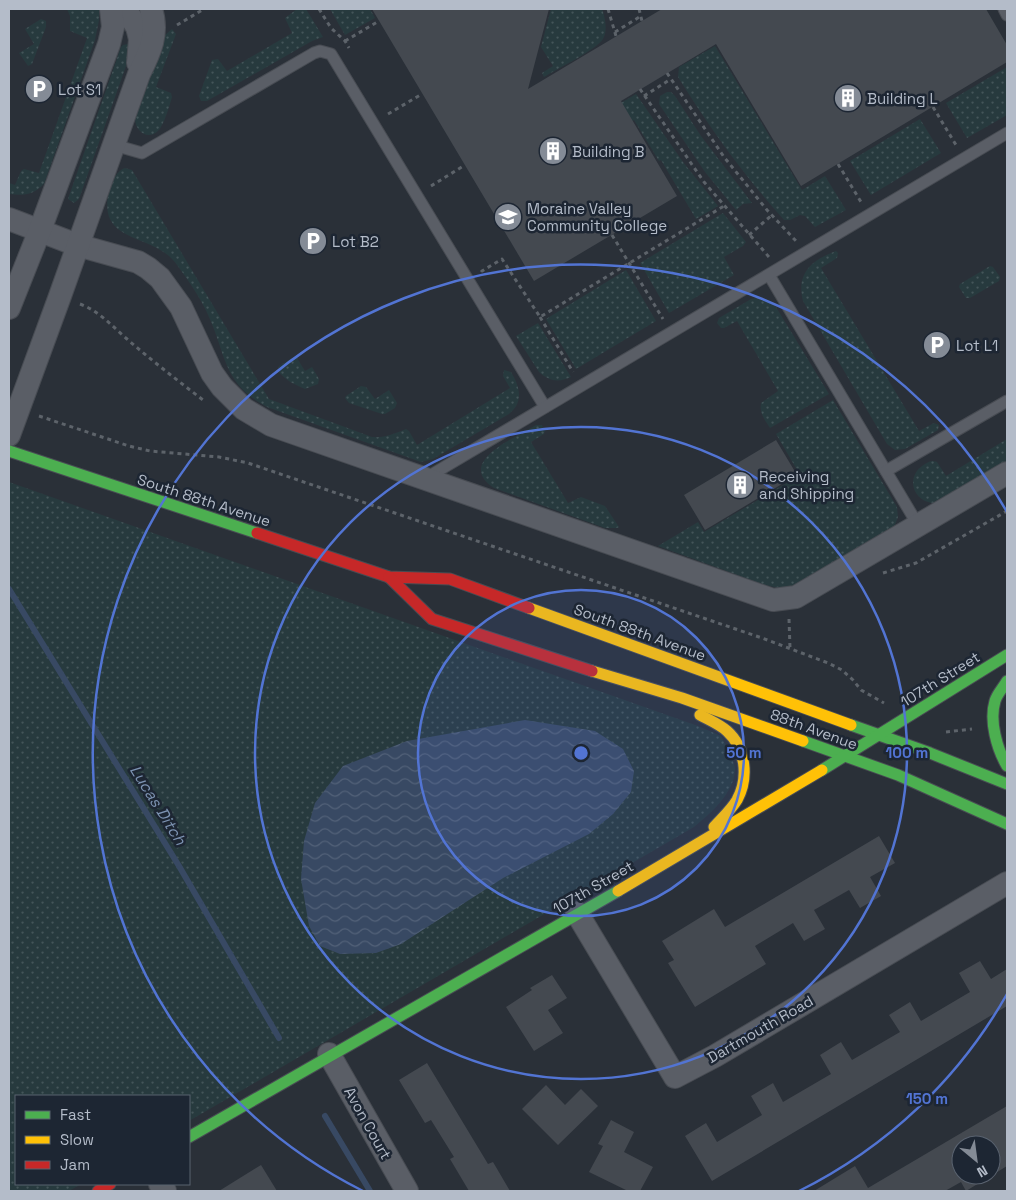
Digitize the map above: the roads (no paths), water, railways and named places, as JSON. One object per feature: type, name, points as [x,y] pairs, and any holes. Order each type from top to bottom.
[{"type":"street","points":[[9,308],[109,44],[113,27],[111,9]]},
{"type":"street","points":[[125,9],[137,27],[140,39],[139,74]]},
{"type":"street","points":[[9,435],[155,34],[155,20],[151,9]]},
{"type":"street","points":[[9,219],[77,245],[138,262],[160,278],[180,308],[212,373],[222,387],[244,409],[271,425],[773,600],[796,597],[1007,473]]},
{"type":"street","name":"South 88th Avenue","points":[[9,451],[389,577],[450,579],[802,706],[877,736]]},
{"type":"street","name":"South 88th Avenue","points":[[389,577],[432,618],[606,676]]},
{"type":"street","name":"107th Street","points":[[190,1136],[329,1054],[698,844],[846,756],[1007,655]]},
{"type":"street","name":"88th Avenue","points":[[606,676],[682,698],[898,774],[1007,824]]},
{"type":"street","points":[[1007,682],[995,701],[994,731],[1007,766]]},
{"type":"street","points":[[682,698],[696,712],[730,733],[741,752],[744,765],[745,777],[737,800],[698,844]]},
{"type":"street","name":"88th Avenue","points":[[877,736],[930,753],[1007,784]]},
{"type":"street","name":"Dartmouth Road","points":[[577,913],[675,1077],[715,1056],[1007,883]]},
{"type":"street","name":"Avon Court","points":[[329,1054],[407,1191]]},
{"type":"lane","points":[[1004,9],[1007,15]]},
{"type":"lane","points":[[114,145],[142,153],[314,53],[320,51],[331,54],[545,407]]},
{"type":"lane","points":[[426,478],[1007,133]]},
{"type":"lane","points":[[769,274],[918,525]]},
{"type":"lane","points":[[886,471],[1007,401]]},
{"type":"water","points":[[525,720],[595,731],[623,749],[634,771],[631,792],[613,814],[589,834],[503,878],[401,944],[376,953],[340,954],[320,946],[309,926],[301,879],[304,841],[315,803],[343,766],[407,741]]},
{"type":"waterway","name":"Lucas Ditch","points":[[9,589],[179,866],[279,1038]]},
{"type":"waterway","name":"Lucas Ditch","points":[[325,1116],[370,1191]]},
{"type":"place","name":"Lot S1","points":[[39,89]]},
{"type":"place","name":"Building L","points":[[848,98]]},
{"type":"place","name":"Building B","points":[[553,151]]},
{"type":"place","name":"Moraine Valley Community College","points":[[508,217]]},
{"type":"place","name":"Lot B2","points":[[313,241]]},
{"type":"place","name":"Lot L1","points":[[937,345]]},
{"type":"place","name":"Receiving and Shipping","points":[[740,485]]}]
